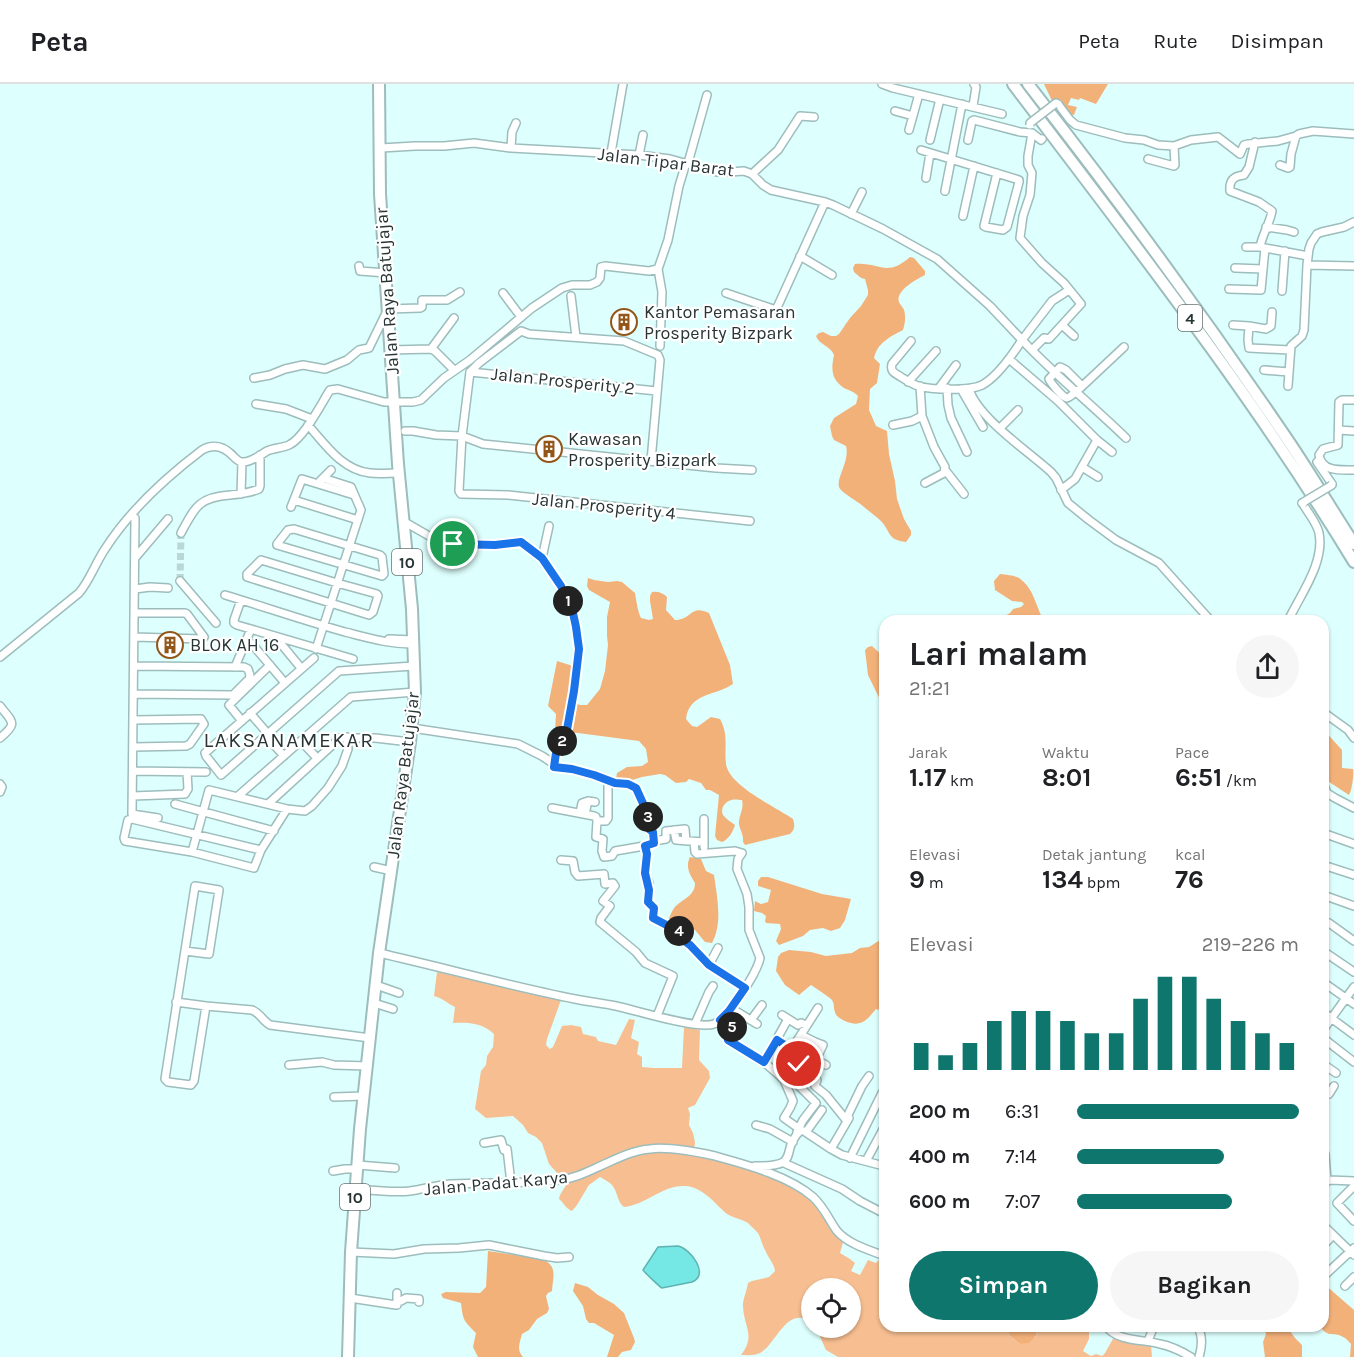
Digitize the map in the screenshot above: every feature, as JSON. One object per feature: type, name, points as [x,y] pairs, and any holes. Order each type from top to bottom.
[{"type":"highway","name":"Jalan Raya Batujajar","points":[[348,1357],[351,1252],[364,1096],[380,953],[412,728],[415,692],[411,609],[398,473],[381,194],[379,84]]},
{"type":"highway","name":"4","points":[[1013,84],[1168,288],[1247,398],[1354,562]]},
{"type":"highway","name":"4","points":[[1028,84],[1092,166],[1176,281],[1284,434],[1354,544]]},
{"type":"street","points":[[611,153],[623,84]]},
{"type":"street","points":[[882,84],[1002,114]]},
{"type":"street","points":[[973,106],[976,87],[974,84]]},
{"type":"street","points":[[660,346],[662,292],[658,269],[668,240],[679,186],[707,94]]},
{"type":"street","points":[[909,130],[919,94]]},
{"type":"street","points":[[930,141],[940,99]]},
{"type":"street","points":[[1032,350],[1044,338],[1049,339],[1080,305],[1069,290],[1020,238],[1023,216],[1030,195],[1032,173],[1028,165],[1030,123],[1056,103],[1076,125],[1158,145],[1174,146],[1191,140],[1221,138],[1240,154],[1244,145],[1278,141],[1313,131],[1354,134]]},
{"type":"street","points":[[945,191],[962,104]]},
{"type":"street","points":[[895,111],[913,116]]},
{"type":"street","points":[[752,174],[775,154],[800,115],[814,117]]},
{"type":"street","points":[[968,140],[974,120],[1020,132],[1031,129]]},
{"type":"street","points":[[511,148],[512,132],[516,123]]},
{"type":"street","points":[[639,155],[642,135]]},
{"type":"street","points":[[1280,165],[1290,167],[1296,136]]},
{"type":"street","name":"Jalan Tipar Barat","points":[[381,148],[442,146],[470,142],[511,148],[639,155],[670,159],[717,172],[744,171],[752,174],[763,186],[771,190],[825,202],[883,229],[937,259],[990,306],[1055,373],[1126,438]]},
{"type":"street","points":[[1229,289],[1261,290],[1262,248],[1266,226],[1272,214],[1270,209],[1259,202],[1230,191],[1233,179],[1244,175],[1247,170],[1255,142]]},
{"type":"street","points":[[1148,159],[1176,165],[1174,146]]},
{"type":"street","points":[[921,150],[1017,179],[1019,182],[1007,227],[1003,230],[984,225],[997,173]]},
{"type":"street","points":[[926,178],[930,153]]},
{"type":"street","points":[[963,216],[974,166]]},
{"type":"street","points":[[851,214],[862,192]]},
{"type":"street","points":[[726,293],[776,310],[825,202]]},
{"type":"street","points":[[1288,386],[1291,345],[1302,336],[1304,330],[1308,256],[1311,243],[1317,234],[1354,222]]},
{"type":"street","points":[[1266,226],[1294,232]]},
{"type":"street","points":[[1246,247],[1308,256]]},
{"type":"street","points":[[1282,291],[1286,251]]},
{"type":"street","points":[[800,256],[831,275]]},
{"type":"street","points":[[359,266],[360,271],[386,273]]},
{"type":"street","points":[[242,462],[289,445],[301,436],[332,389],[384,402],[421,400],[440,381],[470,360],[532,308],[562,288],[572,285],[591,285],[597,282],[601,268],[604,266],[649,271],[658,269]]},
{"type":"street","points":[[1308,266],[1354,266]]},
{"type":"street","points":[[1235,268],[1263,269]]},
{"type":"street","points":[[911,341],[891,366],[892,372],[908,382],[920,387],[965,389],[984,384],[1009,359],[1054,300],[1069,290]]},
{"type":"street","points":[[254,378],[303,365],[325,370],[347,360],[359,350],[369,348],[388,309],[420,308],[422,300],[447,300],[460,292]]},
{"type":"street","points":[[503,293],[521,317]]},
{"type":"street","points":[[571,296],[576,337]]},
{"type":"street","points":[[1233,324],[1266,329],[1271,327],[1272,312]]},
{"type":"street","points":[[430,349],[453,318]]},
{"type":"street","points":[[1062,326],[1074,336]]},
{"type":"street","points":[[1249,326],[1250,348],[1290,350]]},
{"type":"street","points":[[462,436],[470,372],[521,331],[530,334],[624,341],[658,355],[660,360],[651,461]]},
{"type":"street","points":[[1082,386],[1062,368],[1059,368],[1049,380],[1067,398],[1076,392],[1124,347]]},
{"type":"street","points":[[391,350],[430,349],[437,352],[454,370]]},
{"type":"street","points":[[908,382],[936,351]]},
{"type":"street","points":[[1009,359],[1112,452]]},
{"type":"street","points":[[939,388],[956,365]]},
{"type":"street","points":[[1264,370],[1289,372]]},
{"type":"street","name":"Jalan Prosperity 2","points":[[470,372],[657,391]]},
{"type":"street","points":[[920,387],[922,416],[930,438],[946,471],[964,494]]},
{"type":"street","points":[[947,388],[951,418],[967,452]]},
{"type":"street","points":[[965,389],[983,426]]},
{"type":"street","points":[[965,389],[1000,428],[1051,472],[1068,503],[1116,540],[1159,563],[1205,615]]},
{"type":"street","points":[[1291,615],[1317,563],[1318,532],[1302,503],[1332,485],[1317,462],[1320,460],[1321,450],[1338,445],[1339,402],[1354,400]]},
{"type":"street","points":[[256,404],[286,409],[310,422],[335,455],[351,466],[370,473],[398,473]]},
{"type":"street","points":[[1000,428],[1018,410]]},
{"type":"street","points":[[893,425],[912,421],[922,416]]},
{"type":"street","points":[[1339,430],[1354,431]]},
{"type":"street","points":[[405,431],[462,436],[483,444],[752,470]]},
{"type":"street","name":"Jalan Prosperity 4","points":[[462,436],[459,491],[461,494],[508,495],[750,521]]},
{"type":"street","points":[[1061,490],[1075,479],[1097,440]]},
{"type":"street","points":[[0,657],[79,593],[105,549],[135,509],[194,456],[208,447],[218,446],[242,462]]},
{"type":"street","points":[[181,532],[194,509],[207,499],[213,496],[256,491],[259,488],[260,455]]},
{"type":"street","points":[[1320,460],[1331,469],[1354,470]]},
{"type":"street","points":[[241,494],[242,462]]},
{"type":"street","points":[[1082,467],[1098,477]]},
{"type":"street","points":[[320,481],[331,470]]},
{"type":"street","points":[[925,483],[946,471]]},
{"type":"street","points":[[316,649],[358,520],[361,509],[350,487],[302,480],[293,504],[358,520]]},
{"type":"street","points":[[135,518],[133,814],[158,818]]},
{"type":"street","points":[[135,558],[168,519]]},
{"type":"street","points":[[402,521],[445,543],[495,545],[519,542],[542,558],[561,586],[573,613],[579,649],[566,731],[556,753],[554,764]]},
{"type":"street","points":[[542,558],[549,526]]},
{"type":"street","points":[[294,529],[381,556],[384,574],[382,576],[343,564],[279,546],[277,544],[288,530],[294,529]]},
{"type":"street","points":[[261,560],[337,584],[375,593],[378,596],[373,612],[369,615],[330,604],[249,578],[247,574],[261,560]]},
{"type":"street","points":[[135,576],[150,587]]},
{"type":"street","points":[[180,581],[216,623]]},
{"type":"street","points":[[135,589],[168,588]]},
{"type":"street","points":[[225,595],[323,626],[390,644],[413,642]]},
{"type":"street","points":[[241,600],[234,621],[237,625],[353,659]]},
{"type":"street","points":[[134,637],[204,638],[188,614],[135,613]]},
{"type":"street","points":[[235,667],[251,629]]},
{"type":"street","points":[[252,644],[285,682]]},
{"type":"street","points":[[282,645],[301,668]]},
{"type":"street","points":[[314,658],[205,753],[221,775],[339,671],[413,666]]},
{"type":"street","points":[[242,721],[229,705],[270,665]]},
{"type":"street","points":[[134,666],[235,667],[246,668],[250,671],[249,679],[233,695],[134,694]]},
{"type":"street","points":[[238,796],[351,697],[415,692]]},
{"type":"street","points":[[0,706],[12,725],[11,729],[0,738]]},
{"type":"street","points":[[250,713],[284,756]]},
{"type":"street","points":[[1329,716],[1348,730],[1354,738]]},
{"type":"street","points":[[133,720],[201,719],[204,724],[190,744],[186,746],[133,747]]},
{"type":"street","points":[[412,728],[518,744],[537,753],[555,767],[572,769],[615,783],[628,784],[636,788],[646,810],[649,829],[653,832],[654,841]]},
{"type":"street","points":[[192,852],[209,790],[287,809],[305,811],[320,798],[342,766],[349,746],[347,737]]},
{"type":"street","points":[[268,804],[340,738],[375,738],[410,742]]},
{"type":"street","points":[[301,741],[317,758]]},
{"type":"street","points":[[133,771],[206,772]]},
{"type":"street","points":[[133,796],[185,794],[188,789],[187,772]]},
{"type":"street","points":[[597,822],[606,821],[608,818],[608,780]]},
{"type":"street","points":[[0,784],[3,787],[0,792]]},
{"type":"street","points":[[1329,796],[1354,808]]},
{"type":"street","points":[[583,814],[592,802]]},
{"type":"street","points":[[175,804],[274,831]]},
{"type":"street","points":[[552,808],[596,817],[596,837],[603,839],[604,857],[612,856],[615,850],[645,846],[654,844],[654,841],[666,839],[666,831],[685,830],[686,841]]},
{"type":"street","points":[[261,850],[132,819],[128,820],[124,838],[125,841],[192,852],[254,868],[261,850],[287,809]]},
{"type":"street","points":[[704,819],[705,853]]},
{"type":"street","points":[[674,830],[675,840],[703,842]]},
{"type":"street","points":[[1329,835],[1354,844]]},
{"type":"street","points":[[380,953],[575,999],[694,1024],[711,1025],[720,1020],[731,1008],[754,975],[760,958],[749,930],[747,894],[737,869],[738,859],[742,853],[696,854],[694,842]]},
{"type":"street","points":[[645,846],[648,902],[654,908],[653,918],[682,934],[682,939],[709,965],[745,988]]},
{"type":"street","points":[[561,860],[573,861],[578,876],[604,874],[605,884],[613,883],[615,886],[603,901],[610,906],[600,922],[636,952],[645,963],[673,976],[657,1016]]},
{"type":"street","points":[[374,867],[392,871]]},
{"type":"street","points":[[1329,867],[1354,875]]},
{"type":"street","points":[[185,951],[209,954],[219,890],[195,886],[165,1079],[168,1082],[191,1085],[194,1081],[206,1006]]},
{"type":"street","points":[[1329,897],[1354,906]]},
{"type":"street","points":[[1329,923],[1354,941]]},
{"type":"street","points":[[709,965],[718,948]]},
{"type":"street","points":[[1329,955],[1354,972]]},
{"type":"street","points":[[376,985],[399,993]]},
{"type":"street","points":[[694,1024],[713,986]]},
{"type":"street","points":[[1329,986],[1354,1004]]},
{"type":"street","points":[[1329,1021],[1354,987]]},
{"type":"street","points":[[176,1002],[252,1010],[270,1025],[370,1038]]},
{"type":"street","points":[[374,1003],[393,1009]]},
{"type":"street","points":[[731,1008],[754,1022],[762,1005]]},
{"type":"street","points":[[764,1062],[801,1035],[818,1008]]},
{"type":"street","points":[[806,1025],[801,1023],[798,1025],[785,1017],[785,1045],[788,1055],[818,1080],[815,1086],[826,1095],[847,1120]]},
{"type":"street","points":[[1331,1018],[1354,1035]]},
{"type":"street","points":[[720,1020],[732,1028],[728,1040],[764,1062],[784,1080],[793,1101],[784,1118],[796,1135]]},
{"type":"street","points":[[801,1035],[823,1045],[816,1060],[826,1065]]},
{"type":"street","points":[[1329,1043],[1354,1062]]},
{"type":"street","points":[[289,1065],[322,1062],[334,1065],[368,1066]]},
{"type":"street","points":[[784,1163],[796,1135],[816,1103],[799,1086],[801,1083],[797,1080],[803,1066]]},
{"type":"street","points":[[1329,1068],[1336,1073]]},
{"type":"street","points":[[847,1120],[862,1086],[869,1077]]},
{"type":"street","points":[[1329,1094],[1334,1086]]},
{"type":"street","points":[[334,1098],[364,1096]]},
{"type":"street","points":[[850,1158],[879,1099]]},
{"type":"street","points":[[831,1149],[854,1109]]},
{"type":"street","points":[[806,1132],[822,1110]]},
{"type":"street","points":[[756,1125],[796,1135]]},
{"type":"street","points":[[796,1135],[800,1131],[806,1132],[831,1149],[850,1158],[879,1165]]},
{"type":"street","points":[[866,1161],[879,1137]]},
{"type":"street","points":[[484,1143],[501,1140],[504,1150],[507,1149],[511,1183]]},
{"type":"street","name":"Jalan Padat Karya","points":[[356,1189],[393,1192],[450,1184],[559,1181],[613,1160],[653,1148],[697,1153],[749,1166],[807,1192],[815,1199],[842,1236],[879,1254]]},
{"type":"street","points":[[749,1166],[772,1166],[784,1163],[842,1189],[879,1211]]},
{"type":"street","points":[[333,1171],[358,1167],[395,1168]]},
{"type":"street","points":[[1329,1183],[1354,1181]]},
{"type":"street","points":[[1353,1218],[1336,1203],[1354,1186]]},
{"type":"street","points":[[1329,1230],[1353,1252],[1329,1272]]},
{"type":"street","points":[[1329,1240],[1334,1235]]},
{"type":"street","points":[[351,1252],[394,1254],[424,1249],[489,1245],[557,1258],[569,1257]]},
{"type":"street","points":[[1345,1286],[1354,1277]]},
{"type":"street","points":[[350,1298],[396,1305],[397,1297],[401,1301],[406,1298],[419,1299],[420,1302]]},
{"type":"street","points":[[1111,1332],[1176,1349],[1191,1357]]},
{"type":"street","points":[[1148,1341],[1152,1332]]},
{"type":"street","points":[[1198,1357],[1201,1336],[1199,1332]]},
{"type":"shaded area","points":[[1044,84],[1108,84],[1096,104],[1080,98],[1079,100],[1071,98],[1068,105],[1077,107],[1074,115],[1068,114],[1053,103]]},
{"type":"shaded area","points":[[910,257],[914,258],[925,271],[925,275],[907,286],[900,294],[899,302],[904,309],[905,323],[903,330],[885,341],[876,352],[874,358],[880,364],[877,383],[870,389],[869,410],[876,426],[887,431],[897,499],[911,531],[906,542],[893,538],[880,520],[839,487],[847,452],[846,446],[834,440],[830,426],[834,418],[856,404],[858,396],[844,388],[834,377],[832,369],[834,355],[816,336],[823,332],[831,336],[839,334],[868,295],[865,279],[854,272],[855,264],[889,268],[895,267]]},
{"type":"shaded area","points":[[1000,574],[1019,578],[1028,587],[1041,615],[1006,615],[1024,604],[1012,601],[995,590],[994,581]]},
{"type":"shaded area","points":[[588,578],[622,582],[635,593],[641,618],[653,619],[650,601],[652,592],[664,594],[667,597],[666,610],[675,620],[685,618],[698,610],[709,613],[730,665],[733,684],[697,700],[692,704],[686,719],[692,726],[697,727],[711,717],[720,719],[726,741],[726,764],[729,772],[744,788],[793,819],[794,827],[790,834],[745,845],[739,824],[742,800],[734,800],[725,804],[722,810],[723,815],[735,825],[734,828],[722,842],[717,840],[715,836],[719,795],[706,790],[701,783],[689,779],[686,782],[676,783],[660,774],[629,781],[616,779],[617,773],[627,767],[642,766],[648,762],[646,749],[639,741],[555,730],[556,714],[548,706],[557,661],[573,666],[568,700],[580,705],[587,705],[600,689],[605,671],[608,645],[607,617],[610,602],[589,590]]},
{"type":"shaded area","points":[[872,646],[879,652],[879,698],[868,675],[865,650]]},
{"type":"shaded area","points":[[1329,736],[1342,750],[1342,768],[1353,769],[1349,795],[1329,782]]},
{"type":"shaded area","points":[[690,857],[701,859],[706,871],[714,875],[718,918],[712,943],[705,942],[695,930],[671,922],[669,918],[674,908],[689,896],[695,887],[688,868]]},
{"type":"shaded area","points":[[761,877],[768,877],[822,894],[851,899],[845,920],[840,928],[831,931],[823,928],[810,930],[803,936],[779,945],[776,941],[781,929],[780,924],[766,923],[766,916],[754,911],[755,901],[761,904],[768,902],[771,890],[758,886]]},
{"type":"shaded area","points":[[879,941],[879,1010],[876,1009],[859,1023],[851,1023],[839,1018],[831,999],[811,985],[799,995],[785,985],[776,971],[778,957],[789,950],[826,956],[852,953],[860,948],[869,947]]},
{"type":"shaded area","points":[[437,972],[561,1000],[547,1039],[546,1045],[550,1049],[562,1026],[581,1027],[583,1034],[596,1037],[598,1041],[616,1045],[629,1019],[635,1020],[631,1038],[639,1042],[637,1054],[642,1057],[642,1067],[682,1068],[684,1027],[700,1030],[699,1060],[709,1071],[710,1078],[695,1105],[688,1108],[689,1125],[695,1142],[694,1155],[774,1177],[813,1199],[844,1239],[840,1253],[855,1263],[851,1271],[860,1275],[868,1260],[876,1263],[879,1260],[879,1332],[1008,1332],[1020,1344],[1036,1337],[1037,1332],[1089,1332],[1089,1339],[1083,1351],[1091,1356],[1096,1354],[1102,1356],[1114,1337],[1151,1345],[1152,1357],[838,1357],[826,1350],[821,1338],[861,1338],[861,1278],[801,1278],[801,1318],[794,1319],[782,1328],[760,1353],[741,1355],[748,1342],[743,1305],[748,1283],[769,1277],[775,1271],[758,1233],[748,1223],[727,1214],[703,1192],[685,1186],[669,1189],[640,1203],[624,1207],[612,1185],[600,1177],[589,1185],[572,1211],[568,1209],[559,1199],[567,1184],[549,1164],[542,1143],[528,1133],[513,1116],[486,1118],[475,1109],[481,1071],[493,1047],[494,1034],[475,1024],[453,1023],[455,1007],[434,996]]},
{"type":"shaded area","points":[[488,1251],[542,1259],[552,1268],[552,1291],[546,1296],[549,1309],[529,1330],[522,1334],[519,1349],[523,1357],[478,1357],[473,1347],[476,1333],[464,1320],[461,1303],[443,1298],[441,1294],[446,1292],[480,1293],[486,1287]]},
{"type":"shaded area","points":[[575,1283],[588,1287],[624,1313],[635,1342],[631,1350],[622,1352],[618,1357],[607,1357],[614,1335],[594,1323],[589,1323],[586,1319],[583,1306],[573,1291]]},
{"type":"shaded area","points":[[1329,1288],[1354,1310],[1354,1357],[1350,1357],[1351,1344],[1346,1339],[1339,1335],[1326,1332],[1329,1332]]},
{"type":"shaded area","points":[[1008,1332],[1037,1332],[1029,1343],[1020,1344]]},
{"type":"shaded area","points":[[1266,1332],[1291,1332],[1302,1345],[1302,1357],[1265,1357],[1263,1342]]},
{"type":"water","points":[[678,1246],[688,1252],[697,1262],[699,1274],[692,1282],[662,1288],[643,1270],[658,1247]]},
{"type":"tunnel","points":[[180,581],[181,533]]},
{"type":"place","name":"Kantor Pemasaran Prosperity Bizpark","points":[[624,322]]},
{"type":"place","name":"Kawasan Prosperity Bizpark","points":[[549,449]]},
{"type":"place","name":"BLOK AH 16","points":[[170,645]]},
{"type":"district","name":"LAKSANAMEKAR","points":[[289,740]]},
{"type":"route","points":[[453,544],[495,545],[521,542],[542,558],[561,586],[573,613],[579,649],[566,731],[556,753],[554,767],[572,769],[615,783],[628,784],[638,790],[648,815],[649,829],[653,832],[654,843],[645,846],[647,854],[645,873],[649,883],[648,902],[655,910],[653,918],[680,932],[683,935],[682,939],[709,965],[745,988],[720,1020],[733,1029],[728,1040],[764,1062],[777,1040],[791,1049],[788,1055],[799,1064]]}]
